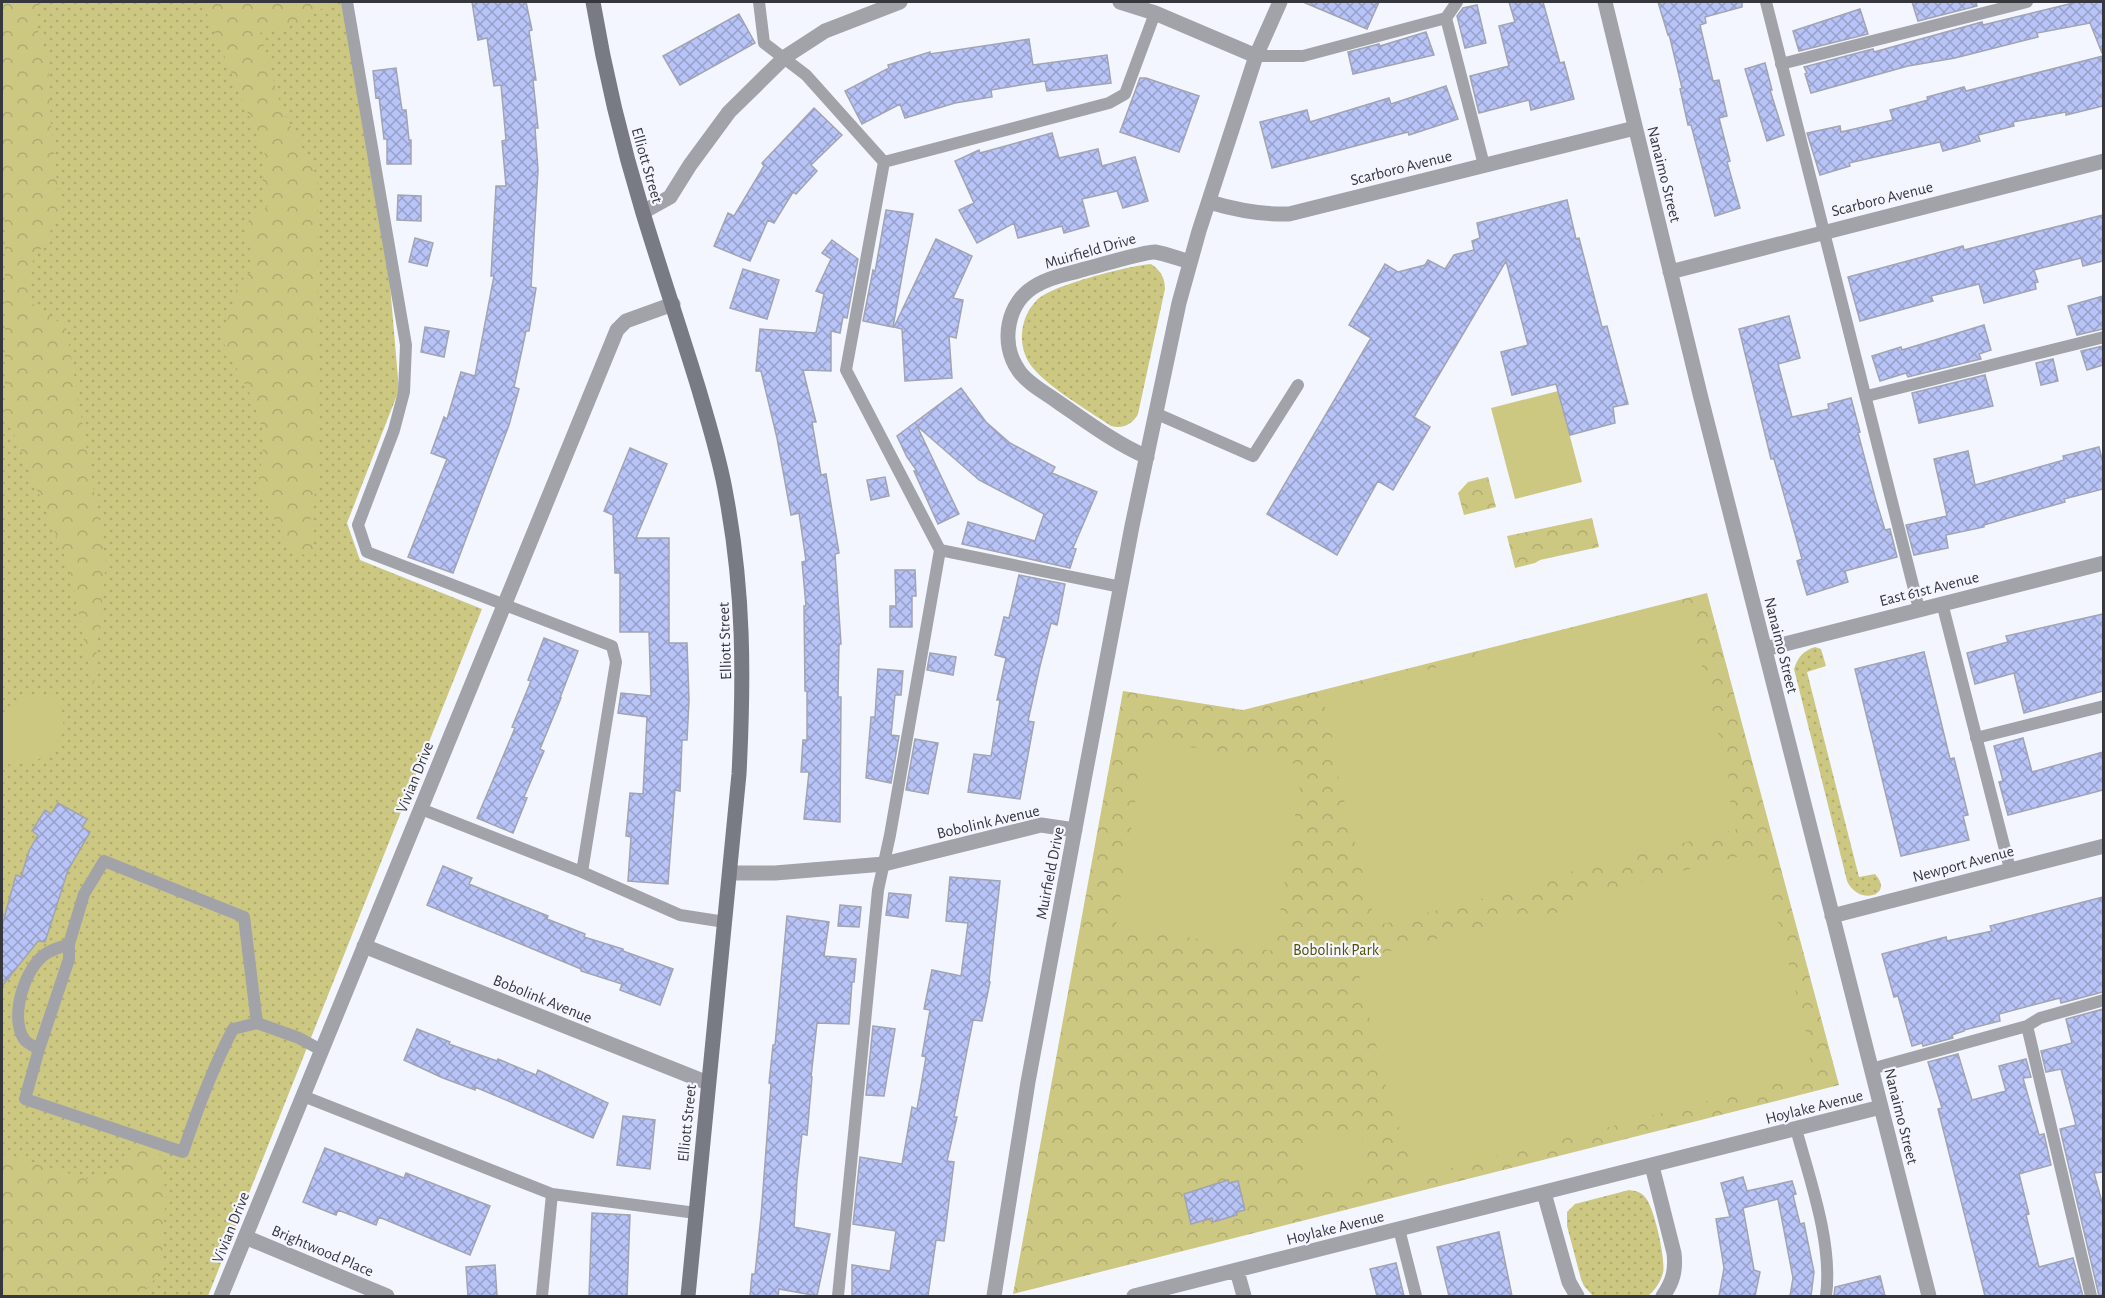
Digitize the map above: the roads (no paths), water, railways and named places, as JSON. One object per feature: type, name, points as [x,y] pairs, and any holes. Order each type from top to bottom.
[{"type":"street","name":"Elliott Street","points":[[593,2],[620,133],[716,447],[734,540],[741,599],[744,687],[739,774],[688,1296]]},
{"type":"street","points":[[643,212],[670,198],[690,165],[729,112],[785,57],[825,32],[900,2]]},
{"type":"street","points":[[1120,2],[1155,13],[1256,56]]},
{"type":"street","name":"Muirfield Drive","points":[[994,1296],[1024,1105],[1155,413],[1190,262],[1256,56],[1280,2]]},
{"type":"street","name":"Nanaimo Street","points":[[1605,2],[1670,272],[1929,1296]]},
{"type":"street","name":"Scarboro Avenue","points":[[1209,202],[1232,209],[1263,214],[1289,214],[1635,128]]},
{"type":"street","name":"Scarboro Avenue","points":[[1670,272],[2103,161]]},
{"type":"street","name":"Muirfield Drive","points":[[1147,457],[1120,444],[1034,385],[1019,372],[1011,356],[1008,324],[1022,296],[1036,285],[1052,278],[1153,252],[1190,262]]},
{"type":"street","name":"Vivian Drive","points":[[221,1296],[617,330],[626,321],[673,304]]},
{"type":"street","name":"East 61st Avenue","points":[[1765,649],[2103,563]]},
{"type":"street","name":"Bobolink Avenue","points":[[730,873],[775,873],[884,864],[1041,825],[1075,830]]},
{"type":"street","name":"Newport Avenue","points":[[1832,916],[2010,868],[2103,846]]},
{"type":"street","name":"Bobolink Avenue","points":[[364,946],[708,1083]]},
{"type":"street","name":"Hoylake Avenue","points":[[1134,1296],[1881,1107]]},
{"type":"street","points":[[1652,1166],[1674,1253],[1673,1281],[1663,1296]]},
{"type":"street","points":[[1544,1193],[1569,1282],[1577,1296]]},
{"type":"street","name":"Brightwood Place","points":[[245,1237],[387,1296]]},
{"type":"street","points":[[1237,1271],[1244,1296]]},
{"type":"lane","points":[[347,2],[406,345],[404,392],[394,430],[358,525],[367,552],[612,646],[616,662],[582,872]]},
{"type":"lane","points":[[759,2],[764,43],[806,75],[884,162]]},
{"type":"lane","points":[[1256,56],[1303,56],[1446,18],[1457,2]]},
{"type":"lane","points":[[1766,2],[1919,609]]},
{"type":"lane","points":[[1781,64],[2027,2]]},
{"type":"lane","points":[[884,162],[1109,103],[1125,93],[1155,13]]},
{"type":"lane","points":[[1446,18],[1484,165]]},
{"type":"lane","points":[[838,1296],[878,890],[940,550],[846,370],[884,162]]},
{"type":"lane","points":[[1867,396],[2103,337]]},
{"type":"lane","points":[[1155,413],[1253,456],[1298,385]]},
{"type":"lane","points":[[940,550],[1121,586]]},
{"type":"lane","points":[[1942,603],[2010,868]]},
{"type":"lane","points":[[1976,738],[2103,706]]},
{"type":"lane","points":[[422,809],[582,872],[680,915],[725,922]]},
{"type":"lane","points":[[257,1023],[244,916],[104,861],[84,894],[69,944],[69,959],[25,1099],[183,1152],[201,1099],[232,1029],[257,1023],[299,1038],[321,1050]]},
{"type":"lane","points":[[39,1049],[25,1041],[22,1036],[18,1011],[20,994],[30,973],[45,954],[69,944]]},
{"type":"lane","points":[[1871,1069],[2026,1026],[2040,1018],[2103,1000]]},
{"type":"lane","points":[[2026,1026],[2091,1296]]},
{"type":"lane","points":[[303,1096],[552,1194],[696,1213]]},
{"type":"lane","points":[[1796,1129],[1824,1239],[1829,1275],[1826,1296]]},
{"type":"lane","points":[[542,1296],[552,1194]]},
{"type":"lane","points":[[1400,1229],[1416,1296]]},
{"type":"park label","name":"Bobolink Park","points":[[1336,949]]}]
